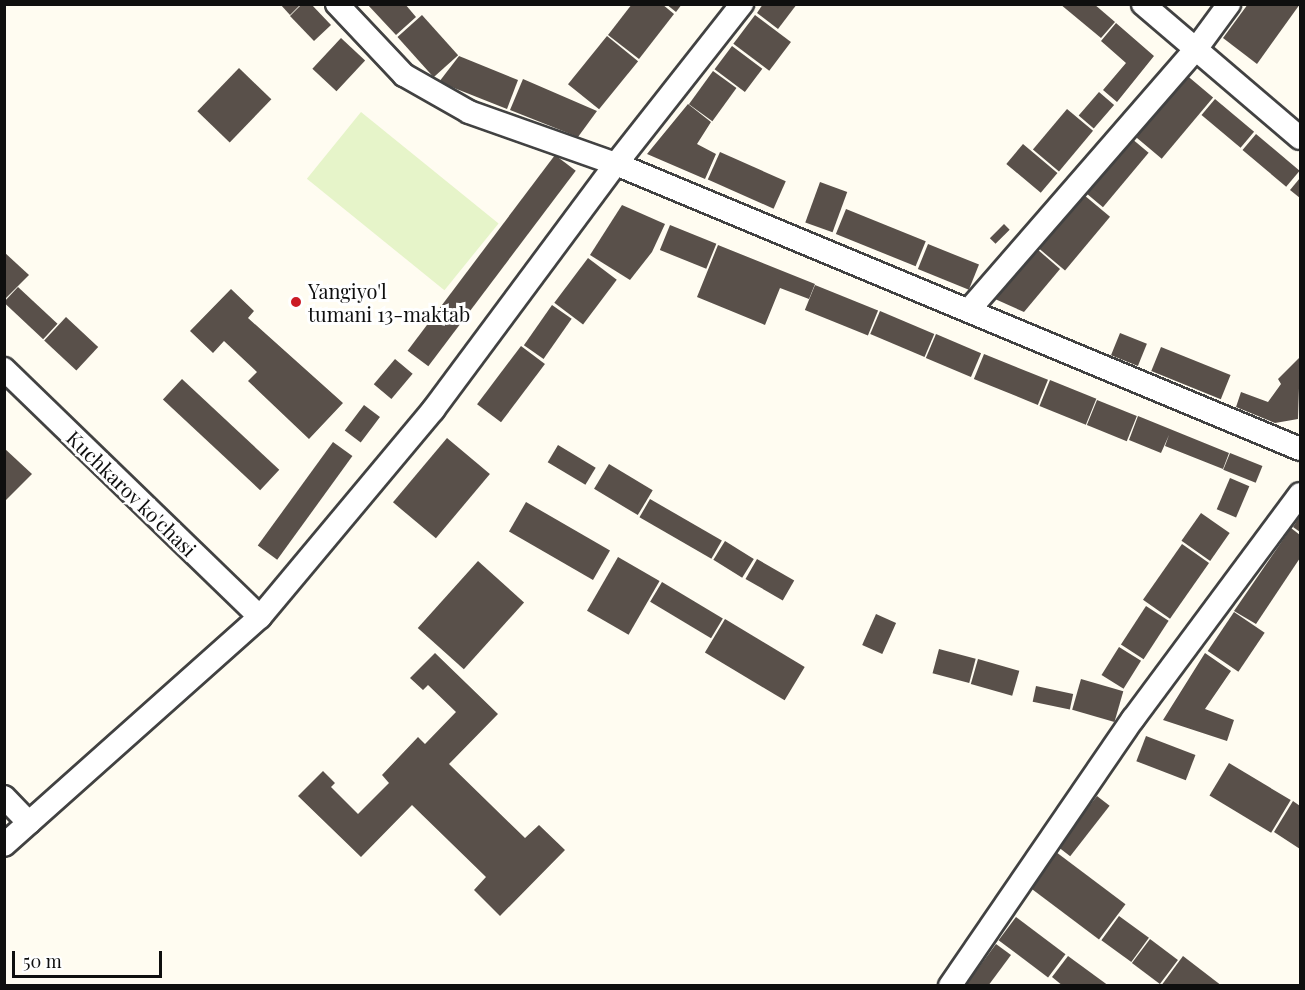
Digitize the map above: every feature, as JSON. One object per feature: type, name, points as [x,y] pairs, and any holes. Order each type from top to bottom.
[{"type":"street","points":[[337,4],[404,75],[469,112],[616,164],[1300,449]]},
{"type":"street","points":[[4,845],[260,617],[433,410],[616,164],[742,4]]},
{"type":"street","points":[[1143,4],[1300,138]]},
{"type":"street","points":[[969,310],[1196,49],[1229,4]]},
{"type":"street","name":"Kuchkarov ko'chasi","points":[[4,369],[260,617]]},
{"type":"street","points":[[950,986],[1133,719],[1300,494]]},
{"type":"street","points":[[4,797],[29,824]]},
{"type":"green space","points":[[361,112],[499,223],[444,290],[307,179]]},
{"type":"building","points":[[280,4],[301,4],[290,15]]},
{"type":"building","points":[[302,4],[311,4],[331,25],[314,41],[290,16]]},
{"type":"building","points":[[367,4],[405,4],[416,17],[396,35]]},
{"type":"building","points":[[632,4],[662,4],[674,14],[639,59],[608,35]]},
{"type":"building","points":[[666,4],[682,4],[676,12]]},
{"type":"building","points":[[763,4],[797,4],[778,29],[757,13]]},
{"type":"building","points":[[1060,4],[1094,4],[1115,22],[1101,38]]},
{"type":"building","points":[[1248,4],[1300,4],[1257,64],[1223,38]]},
{"type":"building","points":[[422,15],[458,55],[434,77],[397,37]]},
{"type":"building","points":[[755,15],[791,42],[769,71],[733,44]]},
{"type":"building","points":[[1116,23],[1154,56],[1117,102],[1103,90],[1126,63],[1101,41]]},
{"type":"building","points":[[607,36],[638,61],[599,109],[568,84]]},
{"type":"building","points":[[341,38],[365,61],[336,91],[312,69]]},
{"type":"building","points":[[732,46],[762,69],[745,92],[715,69]]},
{"type":"building","points":[[459,56],[518,80],[507,109],[439,82]]},
{"type":"building","points":[[239,68],[271,99],[230,142],[197,111]]},
{"type":"building","points":[[713,71],[736,88],[712,121],[689,104]]},
{"type":"building","points":[[1184,73],[1213,97],[1162,159],[1133,134]]},
{"type":"building","points":[[523,79],[597,111],[578,137],[510,110]]},
{"type":"building","points":[[1099,92],[1114,105],[1094,129],[1079,115]]},
{"type":"building","points":[[1215,99],[1254,132],[1241,148],[1202,115]]},
{"type":"building","points":[[688,104],[711,122],[697,144],[716,154],[705,179],[647,154]]},
{"type":"building","points":[[1067,109],[1093,131],[1059,171],[1033,150]]},
{"type":"building","points":[[1256,134],[1300,171],[1286,187],[1243,150]]},
{"type":"building","points":[[1131,138],[1149,153],[1103,207],[1085,192]]},
{"type":"building","points":[[1023,144],[1057,173],[1041,193],[1006,164]]},
{"type":"building","points":[[720,152],[786,181],[774,209],[708,179]]},
{"type":"building","points":[[555,155],[576,171],[428,366],[408,351]]},
{"type":"building","points":[[1300,178],[1300,198],[1290,190]]},
{"type":"building","points":[[820,182],[847,192],[833,232],[805,222]]},
{"type":"building","points":[[1084,195],[1110,217],[1065,270],[1039,249]]},
{"type":"building","points":[[622,205],[665,224],[652,252],[630,280],[590,255]]},
{"type":"building","points":[[846,209],[926,241],[916,266],[836,234]]},
{"type":"building","points":[[1004,224],[1010,230],[996,244],[990,238]]},
{"type":"building","points":[[670,225],[716,244],[706,269],[660,250]]},
{"type":"building","points":[[928,244],[979,265],[969,290],[918,269]]},
{"type":"building","points":[[718,245],[815,284],[809,299],[780,288],[765,325],[697,297]]},
{"type":"building","points":[[1037,249],[1060,269],[1024,312],[995,299]]},
{"type":"building","points":[[4,252],[29,275],[4,300]]},
{"type":"building","points":[[588,258],[617,280],[583,324],[554,303]]},
{"type":"building","points":[[815,285],[878,310],[868,336],[805,310]]},
{"type":"building","points":[[18,287],[57,324],[43,339],[4,303]]},
{"type":"building","points":[[231,289],[254,311],[248,318],[343,403],[309,439],[248,381],[257,372],[224,341],[213,353],[190,331]]},
{"type":"building","points":[[552,305],[572,319],[544,359],[524,345]]},
{"type":"building","points":[[880,311],[934,334],[925,357],[870,334]]},
{"type":"building","points":[[66,317],[98,347],[76,370],[44,340]]},
{"type":"building","points":[[1120,333],[1147,344],[1138,366],[1111,355]]},
{"type":"building","points":[[936,334],[981,353],[971,377],[926,358]]},
{"type":"building","points":[[521,346],[545,364],[501,422],[477,404]]},
{"type":"building","points":[[1161,347],[1231,375],[1221,399],[1151,371]]},
{"type":"building","points":[[984,354],[1048,380],[1038,405],[974,379]]},
{"type":"building","points":[[1300,357],[1298,419],[1275,423],[1236,407],[1241,392],[1268,402],[1281,384],[1278,379]]},
{"type":"building","points":[[395,359],[413,374],[391,399],[374,384]]},
{"type":"building","points":[[182,379],[279,470],[260,490],[163,399]]},
{"type":"building","points":[[1050,380],[1096,399],[1086,425],[1040,406]]},
{"type":"building","points":[[1097,400],[1137,416],[1127,441],[1087,425]]},
{"type":"building","points":[[364,405],[380,417],[361,443],[345,431]]},
{"type":"building","points":[[1138,416],[1229,453],[1223,469],[1165,446],[1169,435],[1161,453],[1129,440]]},
{"type":"building","points":[[447,438],[490,474],[436,538],[393,502]]},
{"type":"building","points":[[333,442],[352,456],[277,560],[258,546]]},
{"type":"building","points":[[558,445],[596,468],[585,485],[548,462]]},
{"type":"building","points":[[4,448],[32,474],[4,502]]},
{"type":"building","points":[[1230,453],[1262,466],[1256,483],[1223,470]]},
{"type":"building","points":[[609,464],[653,490],[638,515],[594,489]]},
{"type":"building","points":[[1230,478],[1249,486],[1236,518],[1217,509]]},
{"type":"building","points":[[650,499],[722,540],[711,559],[640,517]]},
{"type":"building","points":[[526,502],[610,550],[593,580],[509,531]]},
{"type":"building","points":[[1201,513],[1230,533],[1210,561],[1181,541]]},
{"type":"building","points":[[1300,516],[1300,532],[1293,527]]},
{"type":"building","points":[[1291,528],[1300,535],[1300,558],[1256,624],[1234,611]]},
{"type":"building","points":[[725,541],[754,559],[742,578],[713,560]]},
{"type":"building","points":[[1182,544],[1209,563],[1170,619],[1143,600]]},
{"type":"building","points":[[618,557],[660,581],[629,635],[587,611]]},
{"type":"building","points":[[757,559],[794,580],[783,600],[746,579]]},
{"type":"building","points":[[478,561],[524,602],[464,669],[418,628]]},
{"type":"building","points":[[662,582],[723,619],[711,638],[650,602]]},
{"type":"building","points":[[1146,606],[1169,621],[1144,659],[1121,645]]},
{"type":"building","points":[[1234,612],[1265,633],[1238,672],[1208,651]]},
{"type":"building","points":[[876,614],[896,623],[882,654],[862,645]]},
{"type":"building","points":[[725,619],[805,667],[785,700],[705,652]]},
{"type":"building","points":[[1119,647],[1141,661],[1124,689],[1102,675]]},
{"type":"building","points":[[939,649],[976,659],[969,683],[933,673]]},
{"type":"building","points":[[435,653],[498,714],[449,764],[525,838],[539,825],[565,850],[500,916],[474,890],[486,877],[412,805],[361,857],[298,796],[323,771],[335,783],[331,787],[358,814],[389,783],[382,775],[418,737],[425,744],[456,712],[428,685],[423,690],[410,678]]},
{"type":"building","points":[[1205,653],[1231,671],[1205,709],[1234,720],[1227,741],[1163,720]]},
{"type":"building","points":[[978,659],[1019,671],[1012,696],[971,684]]},
{"type":"building","points":[[1081,679],[1123,691],[1114,722],[1072,710]]},
{"type":"building","points":[[1036,686],[1073,694],[1070,710],[1033,702]]},
{"type":"building","points":[[1146,736],[1195,755],[1186,780],[1136,761]]},
{"type":"building","points":[[1229,763],[1291,800],[1271,833],[1209,796]]},
{"type":"building","points":[[1097,796],[1110,806],[1070,856],[1058,846]]},
{"type":"building","points":[[1293,801],[1300,806],[1300,849],[1274,832]]},
{"type":"building","points":[[1056,852],[1125,904],[1099,939],[1030,887]]},
{"type":"building","points":[[1119,916],[1149,938],[1131,962],[1101,940]]},
{"type":"building","points":[[1016,917],[1066,954],[1048,977],[999,940]]},
{"type":"building","points":[[1150,939],[1178,960],[1160,984],[1132,963]]},
{"type":"building","points":[[996,944],[1011,955],[988,986],[965,986]]},
{"type":"building","points":[[1068,956],[1109,986],[1063,986],[1052,977]]},
{"type":"building","points":[[1183,956],[1222,986],[1161,986]]},
{"type":"place","name":"Yangiyo'l tumani 13-maktab","points":[[296,302]]}]
